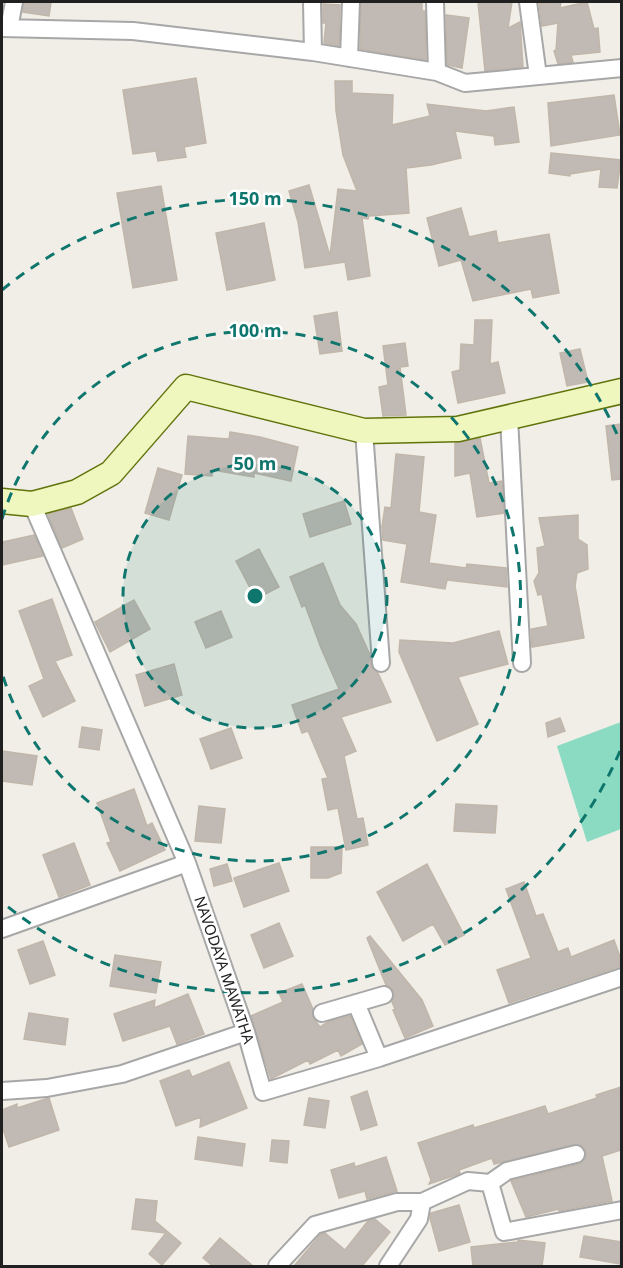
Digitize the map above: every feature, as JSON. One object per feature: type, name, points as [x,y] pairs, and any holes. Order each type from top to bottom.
[{"type":"street","points":[[14,2],[5,28],[133,30],[313,52],[437,72],[465,83],[621,68]]},
{"type":"street","points":[[312,2],[313,52]]},
{"type":"street","points":[[349,58],[351,2]]},
{"type":"street","points":[[435,2],[437,72]]},
{"type":"street","points":[[528,2],[538,76]]},
{"type":"street","points":[[2,501],[32,504],[77,492],[111,473],[186,387],[364,431],[458,429],[621,391]]},
{"type":"street","points":[[509,418],[522,663]]},
{"type":"street","points":[[364,431],[381,663]]},
{"type":"street","name":"NAVODAYA MAWATHA","points":[[32,504],[187,863],[246,1032],[263,1092],[379,1058],[621,977]]},
{"type":"street","points":[[2,929],[187,863]]},
{"type":"street","points":[[322,1013],[384,995]]},
{"type":"street","points":[[356,1003],[379,1058]]},
{"type":"street","points":[[2,1091],[47,1088],[122,1074],[246,1032]]},
{"type":"street","points":[[277,1266],[315,1225],[397,1202],[422,1202],[468,1181],[490,1183],[507,1171],[576,1154]]},
{"type":"street","points":[[490,1183],[504,1232],[621,1210]]},
{"type":"street","points":[[388,1266],[418,1219],[422,1202]]},
{"type":"green space","points":[[621,722],[621,829],[587,842],[557,746]]},
{"type":"building","points":[[24,2],[51,2],[49,16],[23,12]]},
{"type":"building","points":[[361,2],[422,2],[422,11],[425,11],[426,60],[360,49]]},
{"type":"building","points":[[478,2],[512,2],[508,28],[520,22],[523,67],[485,71]]},
{"type":"building","points":[[561,2],[560,8],[587,2],[594,29],[598,28],[600,52],[571,55],[573,62],[558,64],[554,51],[556,50],[558,23],[542,26],[539,3]]},
{"type":"building","points":[[323,4],[340,5],[339,46],[324,43],[326,23],[323,23]]},
{"type":"building","points":[[446,15],[469,18],[462,68],[447,65]]},
{"type":"building","points":[[196,78],[206,143],[184,147],[186,157],[158,161],[156,151],[133,154],[123,90]]},
{"type":"building","points":[[335,81],[352,81],[352,93],[393,95],[392,125],[430,116],[427,104],[486,111],[514,107],[519,142],[495,145],[494,136],[455,131],[461,158],[406,168],[409,213],[362,218],[370,276],[348,280],[345,262],[305,268],[298,222],[289,191],[309,185],[330,256],[338,189],[357,191],[343,155],[336,111]]},
{"type":"building","points":[[614,95],[620,135],[551,146],[548,103]]},
{"type":"building","points":[[551,153],[621,160],[617,188],[599,187],[601,169],[570,174],[570,176],[549,173]]},
{"type":"building","points":[[161,186],[177,280],[133,288],[117,193]]},
{"type":"building","points":[[461,208],[469,237],[496,231],[498,243],[549,234],[559,293],[533,298],[531,289],[473,301],[461,260],[439,266],[427,218]]},
{"type":"building","points":[[264,223],[275,280],[227,290],[216,233]]},
{"type":"building","points":[[337,312],[342,351],[320,354],[314,316]]},
{"type":"building","points":[[475,320],[492,320],[490,364],[498,362],[505,393],[458,403],[452,372],[460,370],[461,344],[474,345]]},
{"type":"building","points":[[405,343],[408,366],[400,367],[406,415],[383,416],[379,387],[388,385],[383,346]]},
{"type":"building","points":[[580,349],[588,382],[567,386],[560,353]]},
{"type":"building","points":[[621,424],[621,479],[612,480],[606,426]]},
{"type":"building","points":[[230,432],[298,447],[291,481],[254,473],[254,477],[213,470],[212,476],[185,474],[188,436],[229,439]]},
{"type":"building","points":[[480,438],[489,483],[502,481],[504,513],[477,517],[470,473],[455,476],[455,443]]},
{"type":"building","points":[[396,454],[424,457],[419,512],[436,515],[429,563],[466,568],[467,564],[506,568],[507,587],[447,580],[445,589],[401,582],[407,544],[383,540],[382,527],[385,507],[391,508]]},
{"type":"building","points":[[158,468],[182,475],[169,520],[145,513]]},
{"type":"building","points":[[344,501],[351,524],[310,537],[303,514]]},
{"type":"building","points":[[71,508],[83,539],[62,548],[48,514]]},
{"type":"building","points":[[578,515],[578,539],[587,545],[588,569],[577,573],[575,586],[584,638],[532,647],[531,629],[548,626],[542,594],[538,595],[534,581],[539,573],[537,548],[545,546],[539,518]]},
{"type":"building","points":[[34,535],[43,556],[2,565],[2,542]]},
{"type":"building","points":[[259,549],[279,587],[256,599],[236,561]]},
{"type":"building","points":[[323,563],[340,605],[356,624],[370,655],[372,668],[378,673],[391,702],[341,717],[356,751],[344,756],[357,819],[363,818],[368,845],[346,850],[338,808],[328,810],[322,779],[328,778],[308,731],[302,733],[292,705],[339,689],[305,605],[302,607],[290,577]]},
{"type":"building","points":[[52,599],[72,655],[55,661],[75,701],[43,717],[29,686],[44,679],[19,611]]},
{"type":"building","points":[[134,600],[150,629],[110,652],[95,622]]},
{"type":"building","points":[[221,611],[232,637],[206,648],[195,622]]},
{"type":"building","points":[[499,631],[508,664],[458,677],[478,724],[437,741],[399,652],[400,640],[453,643]]},
{"type":"building","points":[[174,664],[182,695],[145,706],[136,675]]},
{"type":"building","points":[[560,718],[565,731],[548,737],[546,723]]},
{"type":"building","points":[[82,727],[102,730],[99,750],[79,747]]},
{"type":"building","points":[[231,728],[242,758],[211,769],[200,739]]},
{"type":"building","points":[[2,751],[37,756],[32,785],[2,781]]},
{"type":"building","points":[[134,789],[147,826],[152,823],[165,850],[120,871],[107,843],[111,842],[97,803]]},
{"type":"building","points":[[456,804],[497,806],[495,833],[454,831]]},
{"type":"building","points":[[199,806],[225,809],[221,843],[195,841]]},
{"type":"building","points":[[74,843],[90,885],[59,897],[43,855]]},
{"type":"building","points":[[311,847],[342,847],[341,873],[328,878],[311,878]]},
{"type":"building","points":[[279,863],[289,891],[244,907],[234,878]]},
{"type":"building","points":[[227,864],[232,881],[214,886],[210,869]]},
{"type":"building","points":[[427,864],[464,935],[445,945],[433,924],[403,941],[377,892]]},
{"type":"building","points":[[524,882],[536,916],[543,914],[558,952],[568,948],[571,957],[614,940],[621,966],[509,1003],[497,970],[531,958],[506,889]]},
{"type":"building","points":[[279,923],[293,956],[264,968],[251,935]]},
{"type":"building","points":[[370,936],[422,1000],[433,1026],[405,1038],[393,1010],[395,1009],[392,1002],[394,992],[386,985],[367,938]]},
{"type":"building","points":[[43,941],[55,975],[30,984],[18,950]]},
{"type":"building","points":[[115,955],[161,962],[156,993],[110,986]]},
{"type":"building","points":[[302,984],[313,1009],[312,1016],[320,1027],[328,1022],[350,1016],[362,1044],[341,1056],[338,1050],[310,1064],[308,1060],[271,1079],[251,1016],[283,1002],[279,993]]},
{"type":"building","points":[[188,994],[204,1034],[177,1044],[170,1026],[123,1041],[114,1014],[155,1000],[154,1008]]},
{"type":"building","points":[[29,1013],[68,1019],[65,1045],[24,1039]]},
{"type":"building","points":[[229,1062],[247,1108],[200,1127],[201,1117],[176,1126],[160,1081],[189,1070],[192,1077]]},
{"type":"building","points":[[621,1087],[621,1150],[602,1156],[612,1201],[559,1211],[559,1209],[526,1217],[511,1181],[579,1164],[586,1157],[586,1152],[584,1147],[578,1144],[494,1164],[492,1158],[459,1170],[460,1173],[456,1175],[429,1184],[431,1180],[418,1143],[473,1125],[474,1128],[545,1106],[548,1114],[597,1098],[596,1095]]},
{"type":"building","points":[[367,1091],[377,1125],[361,1130],[351,1097]]},
{"type":"building","points":[[49,1098],[59,1130],[9,1147],[2,1126],[2,1110],[17,1104],[17,1108]]},
{"type":"building","points":[[309,1098],[329,1101],[325,1128],[304,1125]]},
{"type":"building","points":[[198,1137],[245,1144],[242,1166],[195,1159]]},
{"type":"building","points":[[272,1140],[289,1141],[287,1163],[270,1161]]},
{"type":"building","points":[[386,1157],[397,1191],[367,1199],[365,1191],[339,1198],[331,1170],[354,1163],[355,1167]]},
{"type":"building","points":[[136,1199],[157,1201],[155,1221],[181,1243],[162,1265],[149,1254],[166,1233],[132,1229]]},
{"type":"building","points":[[459,1205],[470,1242],[439,1251],[430,1218],[431,1213]]},
{"type":"building","points":[[375,1219],[390,1232],[362,1266],[294,1266],[321,1234],[325,1233],[345,1250],[368,1221]]},
{"type":"building","points":[[584,1236],[621,1242],[621,1264],[580,1257]]},
{"type":"building","points":[[220,1238],[253,1266],[213,1266],[203,1258]]},
{"type":"building","points":[[518,1240],[545,1243],[542,1266],[473,1266],[471,1247],[518,1242]]}]
